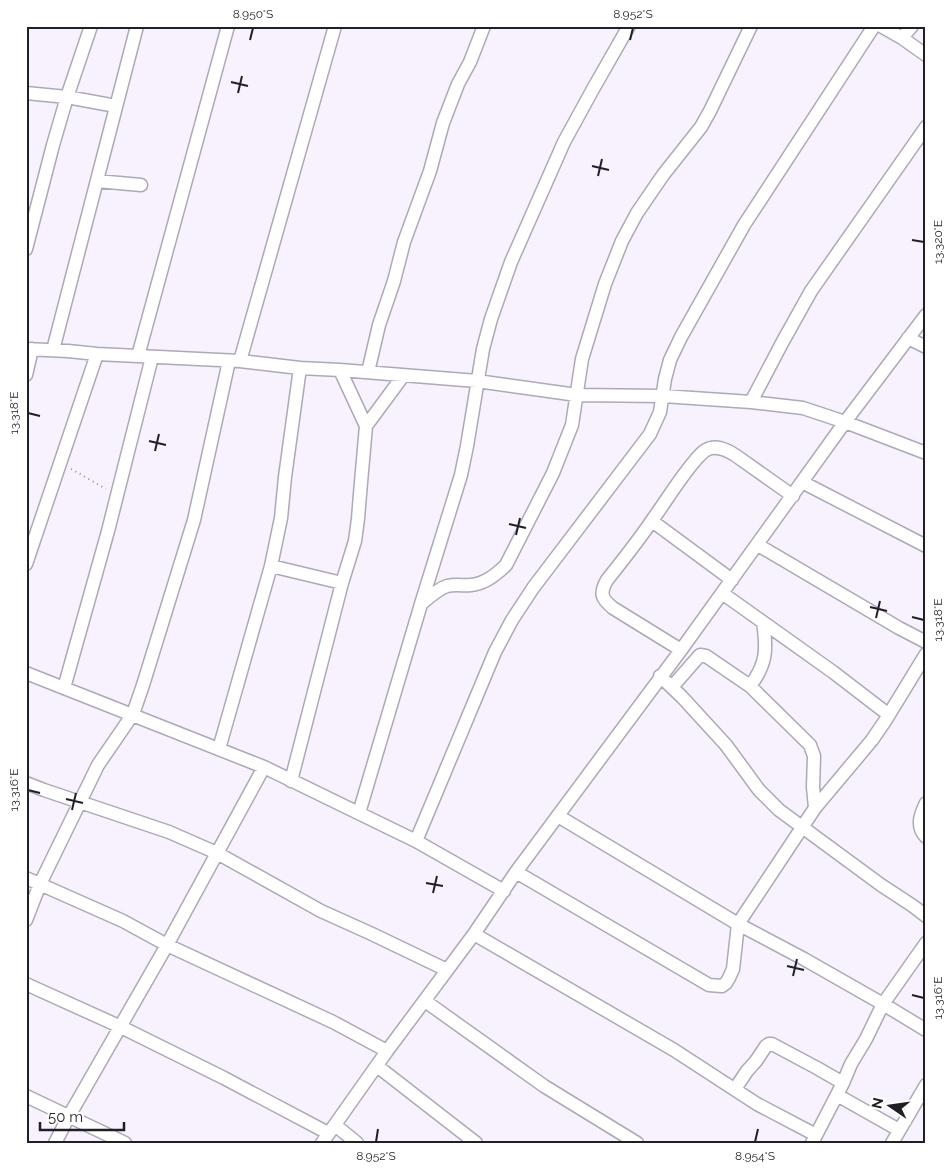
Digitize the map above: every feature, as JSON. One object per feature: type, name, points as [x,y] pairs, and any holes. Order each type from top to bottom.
[{"type":"street","points":[[26,249],[53,145],[91,26]]},
{"type":"street","points":[[53,350],[138,26]]},
{"type":"street","points":[[138,356],[228,26]]},
{"type":"street","points":[[26,920],[40,884],[98,765],[133,714],[194,520],[235,361],[335,26]]},
{"type":"street","points":[[368,372],[379,324],[394,281],[404,242],[430,171],[443,123],[484,26]]},
{"type":"street","points":[[359,813],[461,475],[482,349],[491,319],[511,262],[564,142],[630,26]]},
{"type":"street","points":[[421,604],[445,587],[472,585],[495,576],[506,565],[553,473],[572,425],[582,359],[605,284],[622,241],[636,214],[663,175],[701,127],[751,26]]},
{"type":"street","points":[[416,841],[495,652],[512,620],[532,588],[650,434],[660,412],[670,360],[681,337],[744,225],[874,26]]},
{"type":"street","points":[[882,26],[926,55]]},
{"type":"street","points":[[902,38],[912,26]]},
{"type":"street","points":[[26,93],[116,106]]},
{"type":"street","points":[[751,402],[811,291],[926,127]]},
{"type":"street","points":[[97,181],[141,186]]},
{"type":"street","points":[[328,1134],[474,934],[516,872],[758,545],[845,422],[926,316]]},
{"type":"street","points":[[908,338],[926,347]]},
{"type":"street","points":[[26,375],[29,349],[235,361],[300,368],[477,381],[577,395],[663,396],[751,402],[802,408],[845,422],[926,453]]},
{"type":"street","points":[[26,564],[97,354]]},
{"type":"street","points":[[64,688],[108,531],[152,357]]},
{"type":"street","points":[[219,749],[271,566],[281,518],[300,368]]},
{"type":"street","points":[[291,781],[342,583],[355,540],[358,518],[366,426],[340,370]]},
{"type":"street","points":[[366,426],[403,376]]},
{"type":"street","points":[[681,650],[613,608],[605,602],[602,595],[607,580],[686,471],[702,453],[711,448],[723,449],[735,455],[793,496]]},
{"type":"street","points":[[802,482],[926,546]]},
{"type":"street","points":[[652,520],[732,580]]},
{"type":"street","points":[[758,545],[926,642]]},
{"type":"street","points":[[271,566],[342,583]]},
{"type":"street","points":[[722,593],[889,715]]},
{"type":"street","points":[[750,686],[758,676],[763,665],[766,639],[763,622]]},
{"type":"street","points":[[672,687],[702,654],[750,686],[810,745],[814,756],[813,787],[815,808]]},
{"type":"street","points":[[516,872],[709,985],[722,986],[729,978],[732,969],[738,924],[815,808],[872,740],[920,675],[926,654]]},
{"type":"street","points":[[26,673],[264,767],[416,841],[504,890]]},
{"type":"street","points":[[660,676],[726,745],[760,790],[779,810],[926,916]]},
{"type":"street","points":[[55,1143],[167,945],[264,767]]},
{"type":"street","points":[[26,783],[169,832],[217,854],[321,911],[447,970]]},
{"type":"street","points":[[926,803],[921,813],[920,826],[921,832],[926,837]]},
{"type":"street","points":[[558,816],[738,924],[804,959],[926,1030]]},
{"type":"street","points":[[26,878],[124,921],[167,945],[333,1022],[387,1051]]},
{"type":"street","points":[[474,934],[666,1045],[814,1139],[883,1004],[926,943]]},
{"type":"street","points":[[26,984],[121,1027],[224,1078],[328,1134],[357,1143]]},
{"type":"street","points":[[425,1001],[544,1086],[637,1143]]},
{"type":"street","points":[[735,1088],[768,1044],[772,1044],[843,1083]]},
{"type":"street","points":[[377,1066],[476,1143]]},
{"type":"street","points":[[892,1143],[926,1085]]},
{"type":"street","points":[[837,1095],[899,1130]]},
{"type":"street","points":[[26,1096],[125,1143]]},
{"type":"path","points":[[60,463],[117,495]]}]
